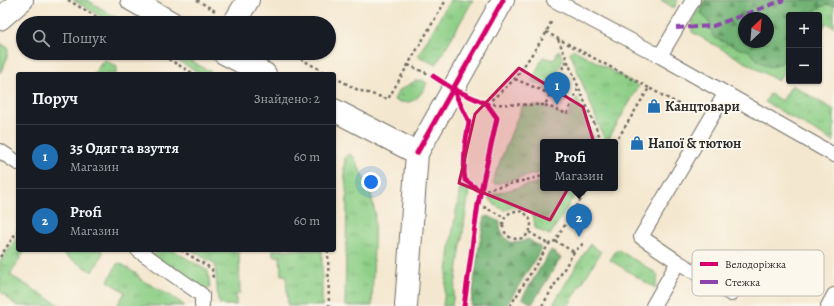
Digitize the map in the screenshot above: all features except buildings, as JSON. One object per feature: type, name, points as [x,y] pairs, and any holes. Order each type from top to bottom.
[{"type":"main road","points":[[0,19],[22,0]]},
{"type":"main road","points":[[132,0],[160,16]]},
{"type":"main road","points":[[228,16],[248,0]]},
{"type":"main road","points":[[406,306],[417,153],[503,0]]},
{"type":"main road","points":[[238,60],[261,72]]},
{"type":"main road","points":[[336,111],[417,153]]},
{"type":"lane","points":[[660,56],[693,0]]},
{"type":"lane","points":[[557,2],[660,56],[834,155]]},
{"type":"lane","points":[[692,270],[640,237],[725,94]]},
{"type":"lane","points":[[0,151],[16,162]]},
{"type":"lane","points":[[141,252],[202,295],[202,306]]},
{"type":"lane","points":[[653,306],[678,262]]},
{"type":"lane","points":[[828,306],[834,295]]},
{"type":"path","points":[[68,0],[96,16]]},
{"type":"path","points":[[197,0],[223,16]]},
{"type":"path","points":[[336,78],[358,90],[388,99],[446,0]]},
{"type":"path","points":[[487,104],[515,79],[546,32],[557,2]]},
{"type":"path","points":[[546,32],[709,121]]},
{"type":"path","points":[[558,39],[601,139]]},
{"type":"path","points":[[170,60],[191,72]]},
{"type":"path","points":[[303,60],[324,72]]},
{"type":"path","points":[[545,104],[566,60]]},
{"type":"path","points":[[408,65],[433,76],[453,89],[487,104],[545,104],[566,114],[579,88]]},
{"type":"path","points":[[515,79],[550,94]]},
{"type":"path","points":[[617,139],[649,88]]},
{"type":"path","points":[[464,306],[480,191],[497,118],[487,104]]},
{"type":"path","points":[[475,188],[480,191],[540,177]]},
{"type":"path","points":[[510,306],[549,244],[555,241],[586,191]]},
{"type":"path","points":[[478,204],[506,218]]},
{"type":"path","points":[[520,211],[530,219],[531,228],[526,236],[518,239],[509,236],[504,228],[506,218],[510,213],[520,211]]},
{"type":"path","points":[[529,232],[549,244]]},
{"type":"path","points":[[0,257],[16,233]]},
{"type":"path","points":[[555,241],[574,252]]},
{"type":"path","points":[[542,306],[574,252],[585,242]]},
{"type":"path","points":[[328,252],[329,306]]},
{"type":"highlighted area","points":[[519,68],[583,107],[594,143],[550,220],[459,183],[475,114]]},
{"type":"green space","points":[[73,0],[87,0],[114,16],[100,16]]},
{"type":"green space","points":[[450,0],[473,0],[436,65],[418,56]]},
{"type":"green space","points":[[661,0],[678,0],[674,8]]},
{"type":"green space","points":[[704,0],[834,0],[834,27],[826,23],[822,29],[822,12],[786,12],[786,67],[778,81],[692,32],[697,11]]},
{"type":"green space","points":[[706,0],[834,0],[834,6],[827,4],[813,12],[786,12],[786,57],[781,63],[775,66],[762,63],[748,50],[740,49],[715,38],[711,31],[711,25],[701,13]]},
{"type":"green space","points":[[0,43],[8,48],[6,61],[0,73]]},
{"type":"green space","points":[[573,49],[639,86],[609,138],[605,138],[603,136],[570,52]]},
{"type":"green space","points":[[559,50],[563,60],[550,89],[532,81],[543,57],[554,60]]},
{"type":"green space","points":[[105,60],[117,67],[116,72],[95,72]]},
{"type":"green space","points":[[177,60],[190,60],[211,72],[198,72]]},
{"type":"green space","points":[[422,80],[427,83],[418,97],[414,100],[410,102],[400,102],[394,100],[398,91],[415,81]]},
{"type":"green space","points":[[792,85],[834,110],[834,142],[765,102],[770,94],[782,101]]},
{"type":"green space","points":[[577,97],[594,139],[540,139],[540,173],[496,184],[493,183],[522,106],[543,106],[567,117]]},
{"type":"green space","points":[[348,154],[354,157],[371,194],[375,213],[372,306],[345,306],[347,198],[344,169],[345,158]]},
{"type":"green space","points":[[540,182],[540,191],[577,191],[550,235],[535,228],[534,218],[528,212],[521,208],[509,208],[505,210],[496,206],[489,198],[490,195]]},
{"type":"green space","points":[[460,188],[469,191],[452,306],[443,306],[450,248]]},
{"type":"green space","points":[[488,216],[500,222],[500,229],[512,243],[521,242],[528,239],[540,247],[540,251],[506,306],[471,306],[478,252],[485,217]]},
{"type":"green space","points":[[16,239],[16,252],[24,252],[10,275],[61,306],[17,306],[0,291],[0,262]]},
{"type":"green space","points":[[590,244],[601,252],[568,306],[552,306]]},
{"type":"green space","points":[[617,249],[656,273],[658,276],[655,288],[610,260]]},
{"type":"green space","points":[[551,250],[561,258],[532,304],[522,298]]},
{"type":"green space","points":[[103,252],[103,253],[93,272],[61,253]]},
{"type":"green space","points":[[156,252],[176,252],[208,271],[210,288],[207,290],[156,260],[154,256]]},
{"type":"green space","points":[[194,252],[239,252],[240,293],[236,294],[236,305],[220,304],[218,299],[215,264]]},
{"type":"green space","points":[[273,252],[322,252],[322,306],[288,306],[286,275],[281,275],[280,256],[273,256]]},
{"type":"green space","points":[[120,263],[138,275],[140,279],[173,297],[185,306],[117,306],[125,292],[108,281],[117,264]]},
{"type":"marked path","points":[[676,28],[713,26],[784,0]]},
{"type":"cycle path","points":[[417,153],[503,0]]},
{"type":"cycle path","points":[[433,76],[453,89],[487,104],[497,118],[478,204],[464,306]]},
{"type":"cycle path","points":[[453,89],[469,122],[465,146],[465,180],[480,191]]},
{"type":"place","name":"35 Одяг та взуття","points":[[557,105]]},
{"type":"place","name":"Канцтовари","points":[[654,106]]},
{"type":"place","name":"Напої & тютюн","points":[[637,143]]},
{"type":"place","name":"Profi","points":[[579,237]]}]
